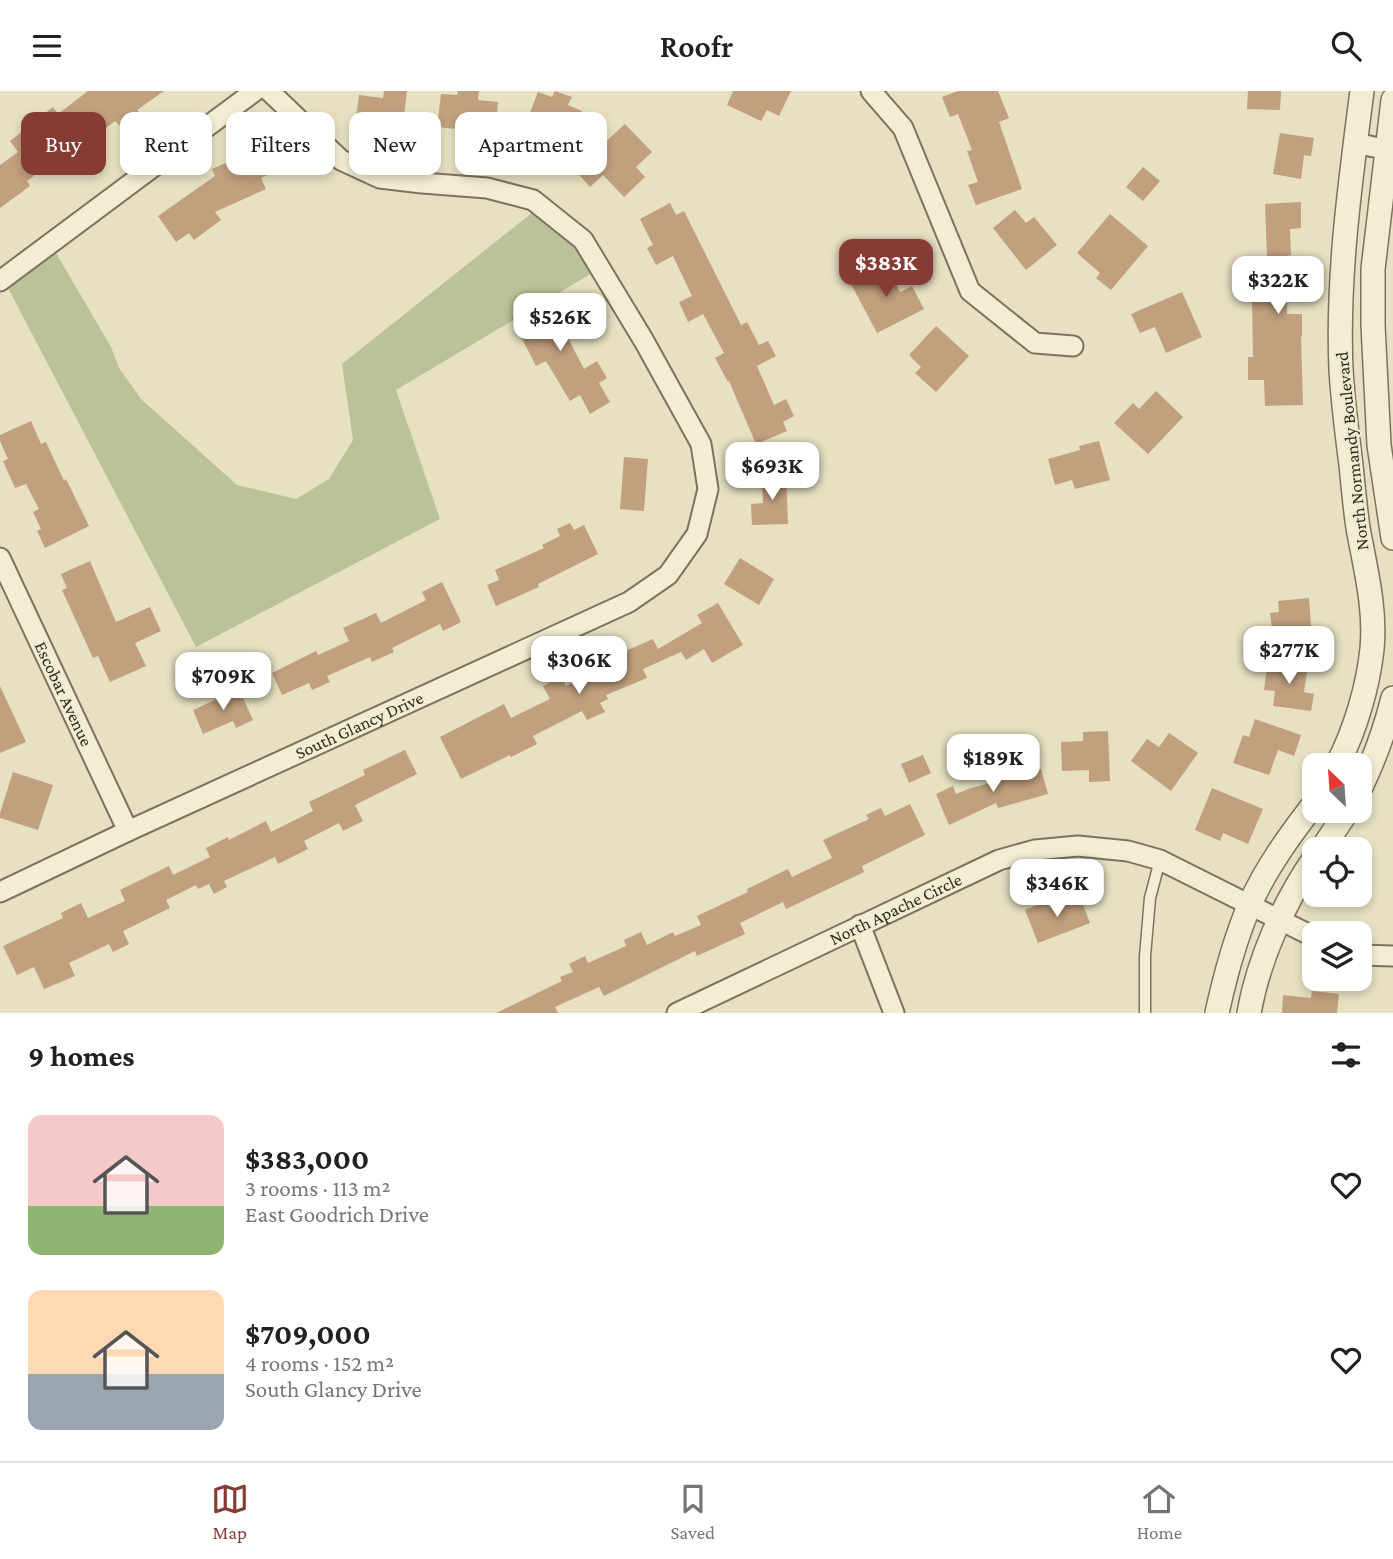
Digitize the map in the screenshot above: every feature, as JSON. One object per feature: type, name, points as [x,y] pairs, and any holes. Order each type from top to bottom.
[{"type":"street","points":[[0,281],[255,91]]},
{"type":"street","name":"South Glancy Drive","points":[[0,892],[628,602],[668,575],[697,534],[708,489],[701,444],[644,341],[583,240],[533,200],[487,188],[380,178],[341,160],[270,91]]},
{"type":"street","points":[[871,91],[904,128],[970,291],[1035,343],[1073,346]]},
{"type":"street","name":"North Normandy Boulevard","points":[[1342,753],[1354,725],[1372,648],[1372,617],[1357,525],[1341,370],[1346,220],[1362,91]]},
{"type":"street","name":"North Normandy Boulevard","points":[[1393,100],[1390,151],[1373,269],[1379,445],[1393,538]]},
{"type":"street","points":[[1355,143],[1390,151]]},
{"type":"street","name":"Escobar Avenue","points":[[0,558],[128,831]]},
{"type":"street","points":[[1372,761],[1393,698]]},
{"type":"street","points":[[1217,1013],[1232,952],[1250,905],[1274,861],[1302,820]]},
{"type":"street","name":"North Apache Circle","points":[[677,1013],[999,860],[1035,850],[1078,846],[1128,851],[1160,860],[1302,931]]},
{"type":"street","points":[[1249,1013],[1268,943],[1302,876]]},
{"type":"street","points":[[860,925],[894,1013]]},
{"type":"street","points":[[1372,955],[1393,956]]},
{"type":"lane","points":[[1145,1013],[1150,898],[1160,860]]},
{"type":"green space","points":[[533,212],[576,247],[592,273],[396,390],[440,519],[196,647],[8,288],[56,253],[111,347],[119,368],[141,399],[237,485],[296,499],[329,479],[353,440],[342,364]]},
{"type":"building","points":[[88,91],[164,91],[137,110],[139,112],[120,112],[120,126],[115,121],[106,128],[106,112],[61,112]]},
{"type":"building","points":[[384,91],[407,91],[404,112],[357,112],[359,95],[383,98]]},
{"type":"building","points":[[458,91],[479,91],[478,100],[498,102],[497,112],[455,112],[455,129],[441,127],[441,112],[439,112],[441,94],[457,95]]},
{"type":"building","points":[[555,91],[572,97],[568,105],[582,112],[530,112],[538,92],[552,97]]},
{"type":"building","points":[[733,91],[791,91],[779,116],[767,110],[761,121],[727,105]]},
{"type":"building","points":[[958,91],[998,91],[1009,118],[999,122],[1022,189],[976,205],[968,185],[978,182],[967,151],[972,150],[958,114],[950,117],[942,97]]},
{"type":"building","points":[[1248,91],[1281,91],[1280,110],[1247,109]]},
{"type":"building","points":[[625,124],[652,152],[636,167],[645,177],[624,197],[603,175],[607,175],[607,141]]},
{"type":"building","points":[[21,132],[21,175],[35,175],[27,181],[30,186],[0,208],[0,165],[18,152],[10,141]]},
{"type":"building","points":[[1280,133],[1314,138],[1311,156],[1304,155],[1301,179],[1273,174]]},
{"type":"building","points":[[226,163],[226,175],[268,175],[261,178],[266,189],[215,212],[221,220],[194,240],[189,233],[176,242],[158,216],[215,176],[212,169]]},
{"type":"building","points":[[1143,167],[1160,181],[1143,201],[1126,187]]},
{"type":"building","points":[[579,175],[603,175],[590,187]]},
{"type":"building","points":[[1301,202],[1301,228],[1290,229],[1291,255],[1286,256],[1287,314],[1302,314],[1303,405],[1265,406],[1264,380],[1248,380],[1248,357],[1253,357],[1252,302],[1260,302],[1260,284],[1268,283],[1265,204]]},
{"type":"building","points":[[670,203],[676,215],[684,211],[741,325],[747,322],[759,345],[768,341],[776,356],[757,366],[774,405],[786,399],[794,416],[783,422],[787,431],[756,444],[729,381],[715,358],[724,353],[703,314],[688,322],[679,302],[692,296],[673,256],[656,265],[647,248],[653,245],[640,219]]},
{"type":"building","points":[[1015,210],[1026,223],[1034,217],[1057,245],[1026,270],[993,228]]},
{"type":"building","points":[[1110,214],[1148,246],[1111,290],[1096,278],[1100,273],[1077,253]]},
{"type":"building","points":[[886,265],[900,292],[912,286],[924,309],[877,333],[851,284]]},
{"type":"building","points":[[1182,292],[1202,337],[1166,353],[1155,327],[1140,333],[1131,314]]},
{"type":"building","points":[[557,294],[567,313],[557,317],[584,369],[597,361],[607,378],[599,383],[610,402],[590,414],[580,395],[570,401],[546,361],[536,366],[511,317]]},
{"type":"building","points":[[936,326],[969,356],[936,392],[915,373],[921,367],[909,355]]},
{"type":"building","points":[[1156,391],[1183,417],[1148,454],[1114,423],[1133,403],[1139,409]]},
{"type":"building","points":[[31,421],[41,444],[46,442],[89,526],[45,548],[37,531],[41,529],[33,512],[39,509],[26,484],[15,488],[3,461],[8,459],[0,441],[0,435]]},
{"type":"building","points":[[1099,441],[1110,480],[1075,489],[1072,480],[1055,485],[1048,459],[1080,450],[1079,446]]},
{"type":"building","points":[[624,457],[648,459],[644,511],[620,509]]},
{"type":"building","points":[[786,473],[788,524],[752,525],[751,504],[763,503],[762,474]]},
{"type":"building","points":[[570,523],[574,530],[584,525],[598,554],[538,584],[539,587],[496,606],[487,585],[499,580],[495,570],[544,548],[542,545],[560,536],[557,529]]},
{"type":"building","points":[[740,558],[774,579],[759,605],[724,584]]},
{"type":"building","points":[[90,561],[116,622],[150,607],[161,631],[135,643],[146,666],[110,682],[98,656],[93,658],[62,590],[67,588],[61,574]]},
{"type":"building","points":[[442,582],[461,622],[443,631],[440,624],[392,648],[394,652],[372,662],[370,657],[327,676],[330,682],[312,690],[309,683],[282,695],[272,673],[316,651],[318,655],[349,641],[343,628],[376,613],[381,623],[426,600],[422,592]]},
{"type":"building","points":[[1309,598],[1312,640],[1281,643],[1280,628],[1272,628],[1270,613],[1279,612],[1278,601]]},
{"type":"building","points":[[718,603],[743,645],[712,663],[704,649],[686,660],[681,652],[643,669],[647,678],[606,695],[608,699],[600,703],[605,712],[587,720],[582,711],[533,736],[537,744],[461,779],[440,737],[504,704],[511,718],[550,699],[543,686],[561,677],[566,686],[616,661],[614,656],[653,639],[658,649],[702,623],[697,615]]},
{"type":"building","points":[[1268,661],[1308,666],[1304,692],[1314,694],[1311,711],[1273,706],[1275,691],[1264,690]]},
{"type":"building","points":[[0,686],[26,742],[0,753]]},
{"type":"building","points":[[239,689],[253,720],[236,728],[233,721],[203,734],[193,710]]},
{"type":"building","points":[[1255,719],[1301,735],[1294,756],[1278,750],[1269,775],[1233,763],[1243,735],[1249,737]]},
{"type":"building","points":[[1108,731],[1110,781],[1089,782],[1089,770],[1062,771],[1061,742],[1083,741],[1083,732]]},
{"type":"building","points":[[1169,733],[1198,753],[1171,791],[1131,761],[1147,739],[1159,747]]},
{"type":"building","points":[[405,750],[417,774],[355,805],[363,821],[343,831],[339,823],[304,841],[308,849],[278,864],[275,857],[224,881],[227,887],[214,894],[209,884],[198,889],[196,885],[166,900],[170,908],[123,931],[129,944],[113,952],[109,944],[69,963],[75,976],[44,989],[34,967],[17,975],[3,946],[63,918],[61,913],[81,903],[88,918],[125,901],[120,890],[169,866],[173,875],[210,857],[206,848],[228,837],[229,840],[266,821],[271,832],[313,811],[309,802],[365,775],[363,770]]},
{"type":"building","points":[[923,755],[931,773],[909,783],[901,764]]},
{"type":"building","points":[[1025,764],[1028,773],[1041,769],[1048,794],[998,808],[996,803],[949,825],[936,794],[953,786],[956,794],[1013,777],[1010,768]]},
{"type":"building","points":[[13,772],[53,785],[38,830],[0,818]]},
{"type":"building","points":[[1212,788],[1263,809],[1248,844],[1223,833],[1220,841],[1195,830]]},
{"type":"building","points":[[910,804],[925,835],[862,866],[864,872],[786,909],[783,902],[740,923],[745,934],[697,956],[695,951],[604,996],[599,987],[555,1007],[558,1013],[496,1013],[562,981],[560,977],[573,972],[569,964],[585,956],[588,963],[626,946],[624,940],[641,932],[647,945],[673,932],[675,936],[701,925],[697,916],[748,892],[747,889],[788,869],[792,877],[832,858],[823,840],[869,819],[866,815],[881,808],[885,816]]},
{"type":"building","points":[[1080,897],[1090,923],[1038,943],[1025,910],[1047,901],[1050,908]]},
{"type":"building","points":[[1312,991],[1339,994],[1337,1013],[1282,1013],[1283,995],[1311,998]]}]
